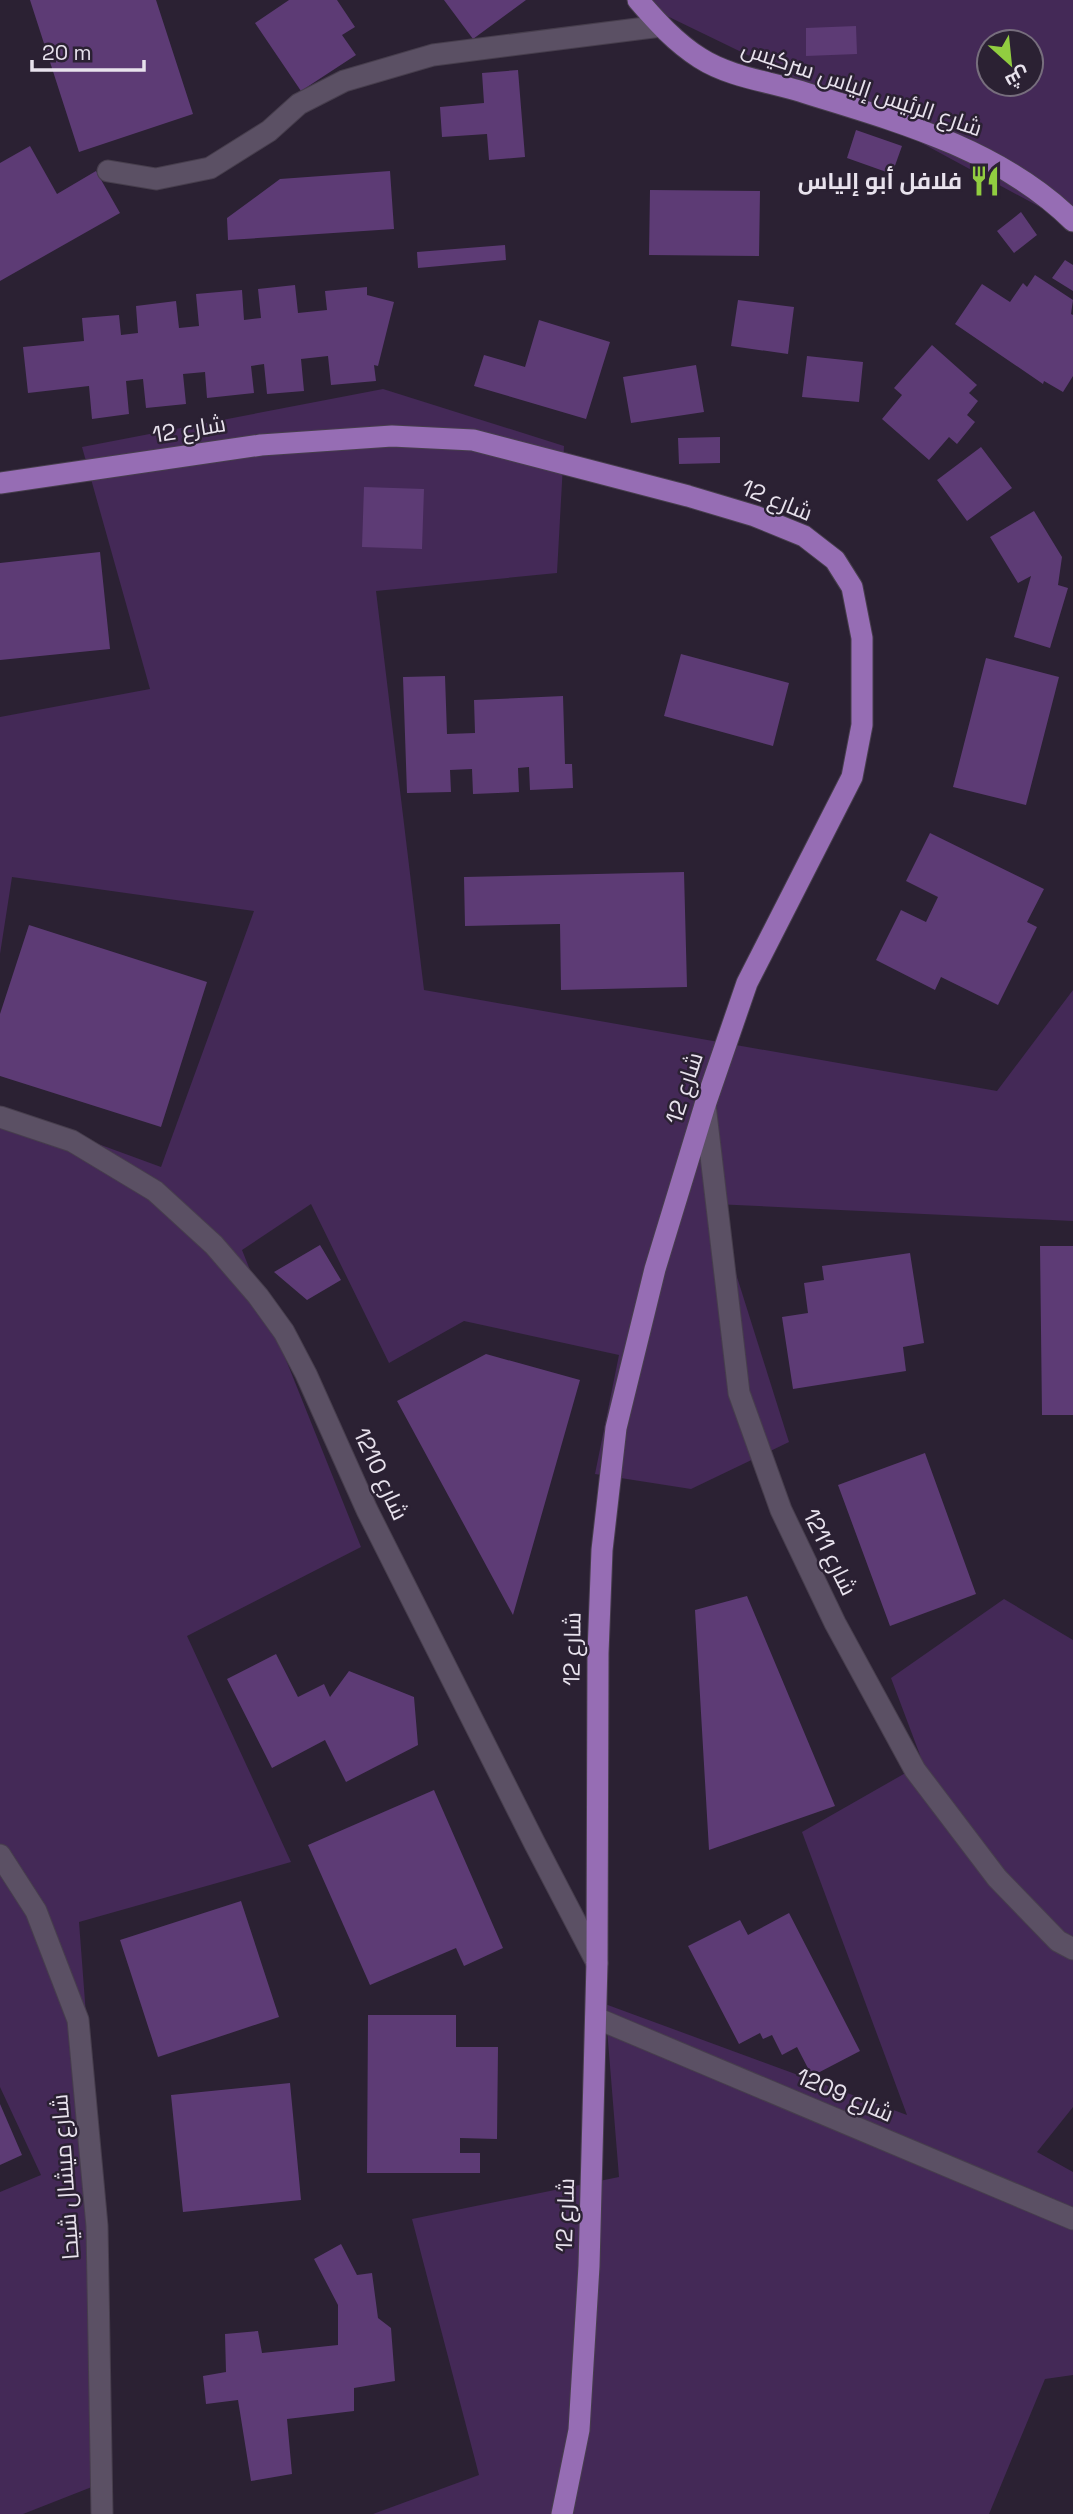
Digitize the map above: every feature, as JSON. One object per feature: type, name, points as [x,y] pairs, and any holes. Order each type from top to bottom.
[{"type":"main road","name":"شارع الرئيس إلياس سركيس","points":[[638,0],[661,26],[700,58],[729,71],[875,115],[982,156],[1058,206],[1073,221]]},
{"type":"main road","name":"شارع 12","points":[[0,484],[261,445],[392,436],[473,440],[755,516],[804,536],[835,561],[852,587],[862,638],[862,724],[852,777],[747,983],[705,1105],[655,1269],[616,1428],[602,1550],[598,1640],[597,1963],[589,2266],[579,2430],[562,2514]]},
{"type":"street","points":[[108,171],[156,179],[210,167],[270,131],[299,104],[344,81],[433,55],[661,26]]},
{"type":"street","name":"شارع 1211","points":[[705,1105],[739,1393],[780,1510],[835,1623],[915,1770],[997,1878],[1058,1941],[1073,1949]]},
{"type":"street","name":"شارع 1210","points":[[0,1117],[72,1141],[155,1191],[214,1245],[258,1296],[284,1332],[306,1374],[373,1522],[597,1963]]},
{"type":"street","name":"شارع ميشال شيحا","points":[[0,1855],[36,1911],[78,2021],[97,2226],[102,2514]]},
{"type":"street","name":"شارع 1209","points":[[596,2018],[1073,2219]]},
{"type":"shaded area","points":[[634,0],[1073,0],[1073,225],[859,109]]},
{"type":"shaded area","points":[[383,389],[564,446],[557,573],[376,591],[424,990],[997,1091],[1073,990],[1073,1221],[714,1204],[789,1442],[691,1489],[595,1474],[619,1355],[464,1321],[389,1363],[311,1204],[242,1250],[361,1547],[187,1636],[291,1862],[79,1922],[103,2241],[102,2483],[23,2514],[0,2514],[0,2192],[41,2175],[0,2087],[0,1108],[161,1167],[254,911],[12,877],[0,954],[0,717],[150,689],[82,447]]},
{"type":"shaded area","points":[[1004,1599],[1073,1640],[1073,2107],[1037,2152],[1073,2172],[1073,2375],[1045,2379],[989,2514],[373,2514],[479,2475],[412,2219],[619,2177],[605,2004],[907,2115],[802,1832],[923,1763],[891,1678]]},
{"type":"building","points":[[30,0],[156,0],[193,114],[79,152]]},
{"type":"building","points":[[289,0],[337,0],[355,27],[342,35],[356,55],[301,91],[255,23]]},
{"type":"building","points":[[444,0],[526,0],[473,39]]},
{"type":"building","points":[[856,26],[857,54],[806,56],[806,28]]},
{"type":"building","points":[[518,70],[525,157],[489,160],[487,134],[442,137],[440,107],[484,103],[482,73]]},
{"type":"building","points":[[856,130],[902,146],[892,174],[847,158]]},
{"type":"building","points":[[30,146],[57,194],[96,171],[120,213],[0,281],[0,163]]},
{"type":"building","points":[[390,171],[394,229],[228,240],[227,218],[280,179]]},
{"type":"building","points":[[650,190],[760,191],[759,256],[649,255]]},
{"type":"building","points":[[1021,212],[1037,235],[1014,253],[997,231]]},
{"type":"building","points":[[505,245],[506,260],[418,268],[417,252]]},
{"type":"building","points":[[1065,260],[1073,265],[1073,291],[1052,278]]},
{"type":"building","points":[[1035,275],[1073,300],[1073,376],[1063,392],[1044,381],[1043,384],[955,324],[982,284],[1010,302],[1023,283],[1027,287]]},
{"type":"building","points":[[295,285],[298,313],[327,310],[325,291],[367,287],[367,295],[394,302],[378,366],[374,365],[376,381],[331,385],[328,356],[301,359],[304,391],[267,394],[264,364],[251,366],[254,393],[207,398],[205,372],[183,374],[186,404],[146,408],[143,379],[126,381],[129,414],[92,419],[89,386],[28,393],[23,347],[84,341],[82,318],[119,315],[121,335],[138,333],[136,306],[176,301],[179,328],[199,326],[196,294],[242,290],[244,320],[261,318],[258,289]]},
{"type":"building","points":[[738,300],[794,307],[788,354],[731,346]]},
{"type":"building","points":[[539,320],[610,342],[586,419],[474,386],[484,355],[525,367]]},
{"type":"building","points":[[932,345],[977,385],[969,393],[978,401],[967,415],[975,422],[957,444],[949,437],[929,460],[882,419],[902,395],[894,388]]},
{"type":"building","points":[[807,356],[863,362],[859,402],[802,397]]},
{"type":"building","points":[[696,365],[704,412],[631,423],[623,377]]},
{"type":"building","points":[[720,437],[720,463],[679,464],[678,438]]},
{"type":"building","points":[[981,447],[1012,488],[967,521],[937,480]]},
{"type":"building","points":[[364,487],[424,489],[422,549],[362,547]]},
{"type":"building","points":[[1034,511],[1062,557],[1058,585],[1068,588],[1050,648],[1014,637],[1031,576],[1018,583],[990,537]]},
{"type":"building","points":[[100,552],[110,649],[0,660],[0,563]]},
{"type":"building","points":[[681,654],[789,683],[773,746],[664,716]]},
{"type":"building","points":[[986,658],[1059,677],[1026,805],[953,787]]},
{"type":"building","points":[[445,676],[447,734],[475,733],[474,700],[563,696],[565,764],[572,764],[573,788],[530,790],[529,767],[518,768],[519,792],[473,794],[472,769],[450,770],[451,792],[407,793],[403,677]]},
{"type":"building","points":[[930,833],[1044,889],[1027,922],[1037,927],[998,1005],[941,977],[935,990],[876,960],[901,910],[926,922],[938,897],[906,881]]},
{"type":"building","points":[[684,872],[687,987],[561,990],[560,924],[465,926],[464,877]]},
{"type":"building","points":[[29,925],[207,982],[161,1127],[0,1076],[0,1014]]},
{"type":"building","points":[[320,1245],[341,1280],[307,1300],[274,1272]]},
{"type":"building","points":[[1040,1246],[1073,1246],[1073,1415],[1042,1415]]},
{"type":"building","points":[[910,1253],[924,1343],[903,1347],[906,1371],[793,1389],[782,1317],[808,1313],[804,1283],[824,1280],[822,1266]]},
{"type":"building","points":[[486,1354],[580,1380],[513,1615],[397,1401]]},
{"type":"building","points":[[925,1453],[976,1594],[890,1626],[838,1485]]},
{"type":"building","points":[[747,1596],[835,1806],[709,1850],[695,1610]]},
{"type":"building","points":[[276,1654],[298,1697],[324,1684],[330,1697],[349,1671],[414,1697],[418,1745],[346,1782],[325,1740],[272,1768],[227,1679]]},
{"type":"building","points":[[434,1790],[503,1948],[464,1966],[456,1948],[370,1985],[308,1845]]},
{"type":"building","points":[[241,1901],[279,2017],[158,2057],[120,1940]]},
{"type":"building","points":[[789,1913],[860,2051],[812,2076],[797,2047],[782,2055],[772,2035],[763,2039],[760,2033],[739,2044],[688,1946],[740,1920],[748,1935]]},
{"type":"building","points":[[368,2015],[456,2015],[456,2047],[498,2047],[497,2139],[460,2138],[460,2153],[480,2153],[480,2173],[367,2173]]},
{"type":"building","points":[[290,2083],[301,2200],[183,2212],[171,2095]]},
{"type":"building","points":[[0,2104],[22,2155],[0,2165]]},
{"type":"building","points":[[341,2244],[357,2275],[372,2273],[378,2318],[391,2328],[395,2381],[354,2388],[354,2411],[287,2419],[292,2474],[251,2481],[238,2400],[206,2404],[203,2376],[226,2372],[225,2334],[258,2331],[262,2353],[338,2345],[338,2305],[314,2259]]},
{"type":"place","name":"فلافل أبو إلياس","points":[[985,181]]}]
